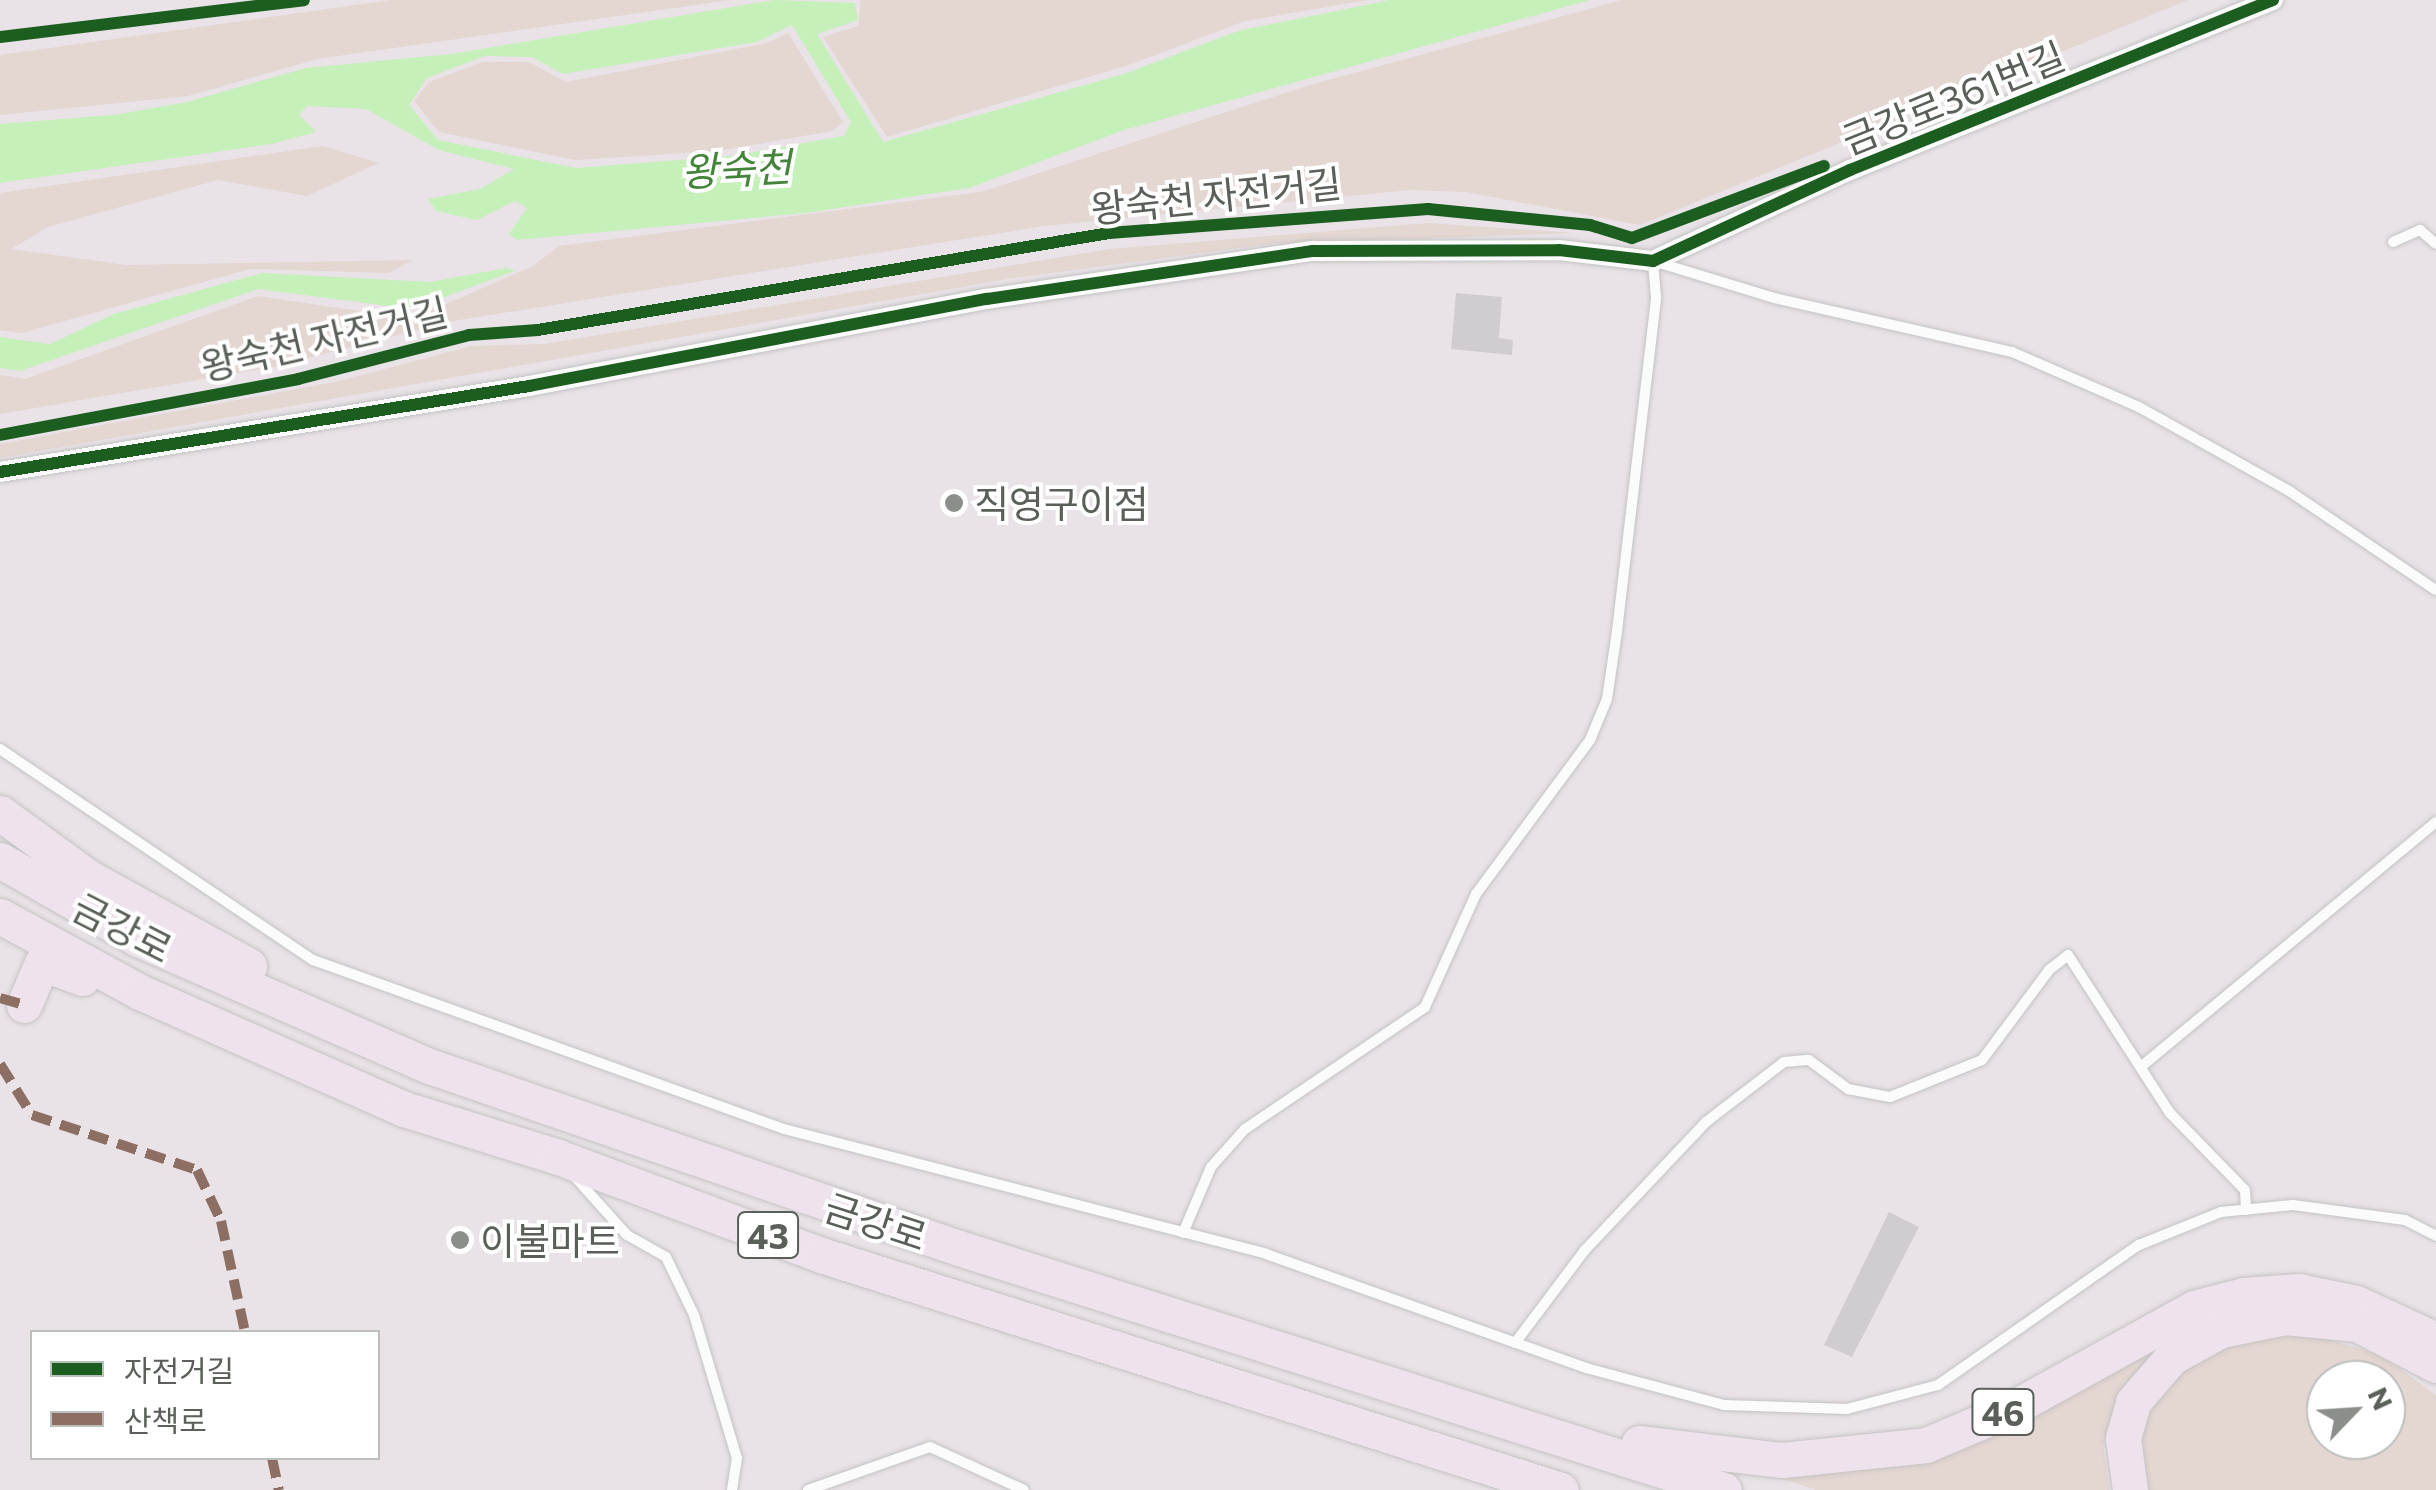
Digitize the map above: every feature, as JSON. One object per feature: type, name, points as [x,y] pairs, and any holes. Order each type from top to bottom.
[{"type":"highway","points":[[0,813],[88,877],[430,1066]]},
{"type":"highway","name":"금강로","points":[[0,860],[138,939],[430,1066],[959,1248],[1543,1428],[1724,1490]]},
{"type":"highway","name":"금강로","points":[[0,916],[263,1048],[404,1109],[558,1157],[820,1255],[1562,1490]]},
{"type":"highway","points":[[24,1005],[42,962],[263,1048]]},
{"type":"highway","name":"46","points":[[1543,1428],[1782,1460],[1926,1446],[2011,1409],[2194,1308],[2244,1295],[2299,1291],[2356,1304],[2436,1340]]},
{"type":"highway","points":[[2130,1490],[2123,1438],[2133,1402],[2172,1357],[2221,1330],[2285,1316],[2357,1324],[2436,1364]]},
{"type":"street","name":"금강로361번길","points":[[1653,261],[1850,170],[2273,0]]},
{"type":"street","points":[[0,472],[529,386],[987,299],[1312,251],[1559,250],[1653,261]]},
{"type":"lane","points":[[2392,242],[2420,230],[2436,244]]},
{"type":"lane","points":[[1183,1233],[1212,1167],[1245,1129],[1425,1007],[1476,894],[1590,740],[1607,699],[1617,631],[1656,297],[1653,261],[1774,298],[2012,352],[2139,407],[2272,482],[2436,590]]},
{"type":"lane","points":[[0,749],[313,960],[784,1129],[1266,1254],[1515,1343],[1724,1404],[1847,1409],[1938,1385],[2139,1244],[2221,1212],[2293,1204],[2404,1220],[2436,1236]]},
{"type":"lane","points":[[2142,1066],[2436,822]]},
{"type":"lane","points":[[1515,1343],[1585,1250],[1706,1122],[1784,1062],[1809,1060],[1848,1089],[1890,1097],[1982,1060],[2049,970],[2068,955],[2170,1113],[2245,1190],[2246,1210]]},
{"type":"lane","points":[[558,1157],[627,1235],[666,1257],[694,1315],[737,1458],[732,1490]]},
{"type":"lane","points":[[808,1490],[930,1447],[1024,1490]]},
{"type":"shaded area","points":[[391,0],[731,0],[317,59],[188,96],[0,115],[0,55]]},
{"type":"shaded area","points":[[861,0],[1368,0],[1245,21],[1129,65],[887,137],[823,37],[858,26]]},
{"type":"shaded area","points":[[1622,0],[2188,0],[1640,225],[1466,192],[1410,190],[1044,226],[453,321],[273,367],[0,414],[0,375],[25,379],[258,296],[412,319],[533,266],[559,246],[981,192],[1310,85]]},
{"type":"shaded area","points":[[788,33],[843,122],[832,131],[718,151],[575,160],[439,132],[414,101],[429,82],[483,62],[529,62],[566,82],[767,43]]},
{"type":"shaded area","points":[[323,146],[379,163],[307,196],[218,180],[48,227],[11,249],[126,265],[413,260],[389,273],[250,269],[22,333],[0,330],[0,193]]},
{"type":"shaded area","points":[[1428,223],[1574,233],[1269,244],[1007,279],[0,458],[0,444],[340,381],[471,346],[545,344],[1109,249]]},
{"type":"shaded area","points":[[2302,1332],[2381,1355],[2388,1360],[2306,1360],[2306,1460],[2406,1460],[2406,1373],[2436,1395],[2436,1490],[2137,1490],[2129,1461],[2154,1388],[2212,1343]]},
{"type":"shaded area","points":[[2158,1347],[2120,1399],[2103,1445],[2109,1490],[1816,1490],[1774,1476],[1858,1468]]},
{"type":"water","name":"왕숙천","points":[[774,0],[855,3],[858,20],[817,34],[883,142],[1124,74],[1238,31],[1390,0],[1590,0],[1124,130],[969,188],[806,213],[517,240],[509,234],[527,208],[515,201],[477,220],[436,211],[428,199],[480,189],[514,169],[439,150],[366,109],[307,106],[299,115],[316,132],[272,144],[0,183],[0,124],[113,115],[187,102],[306,68],[451,54]],"holes":[[[792,25],[851,122],[844,136],[731,156],[576,168],[438,140],[409,105],[427,78],[485,56],[532,57],[563,74],[757,42]]]},
{"type":"water","points":[[506,268],[515,271],[412,309],[258,289],[20,371],[0,368],[0,337],[50,344],[114,314],[262,273],[430,282]]},
{"type":"building","points":[[1456,293],[1502,297],[1499,338],[1513,340],[1512,355],[1451,349]]},
{"type":"building","points":[[1889,1212],[1919,1227],[1852,1357],[1824,1345]]},
{"type":"marked path","points":[[0,998],[24,1005]]},
{"type":"marked path","points":[[0,1064],[32,1115],[197,1170],[221,1221],[245,1330]]},
{"type":"marked path","points":[[272,1460],[279,1490]]},
{"type":"cycle path","points":[[0,37],[304,0]]},
{"type":"cycle path","points":[[0,472],[529,386],[987,299],[1312,251],[1559,250],[1653,261],[1850,170],[2273,0]]},
{"type":"cycle path","name":"왕숙천 자전거길","points":[[0,435],[298,379],[469,335],[538,330],[1109,233],[1428,209],[1590,225],[1632,238],[1824,166]]},
{"type":"place","name":"직영구이점","points":[[954,503]]},
{"type":"place","name":"이불마트","points":[[460,1240]]}]
